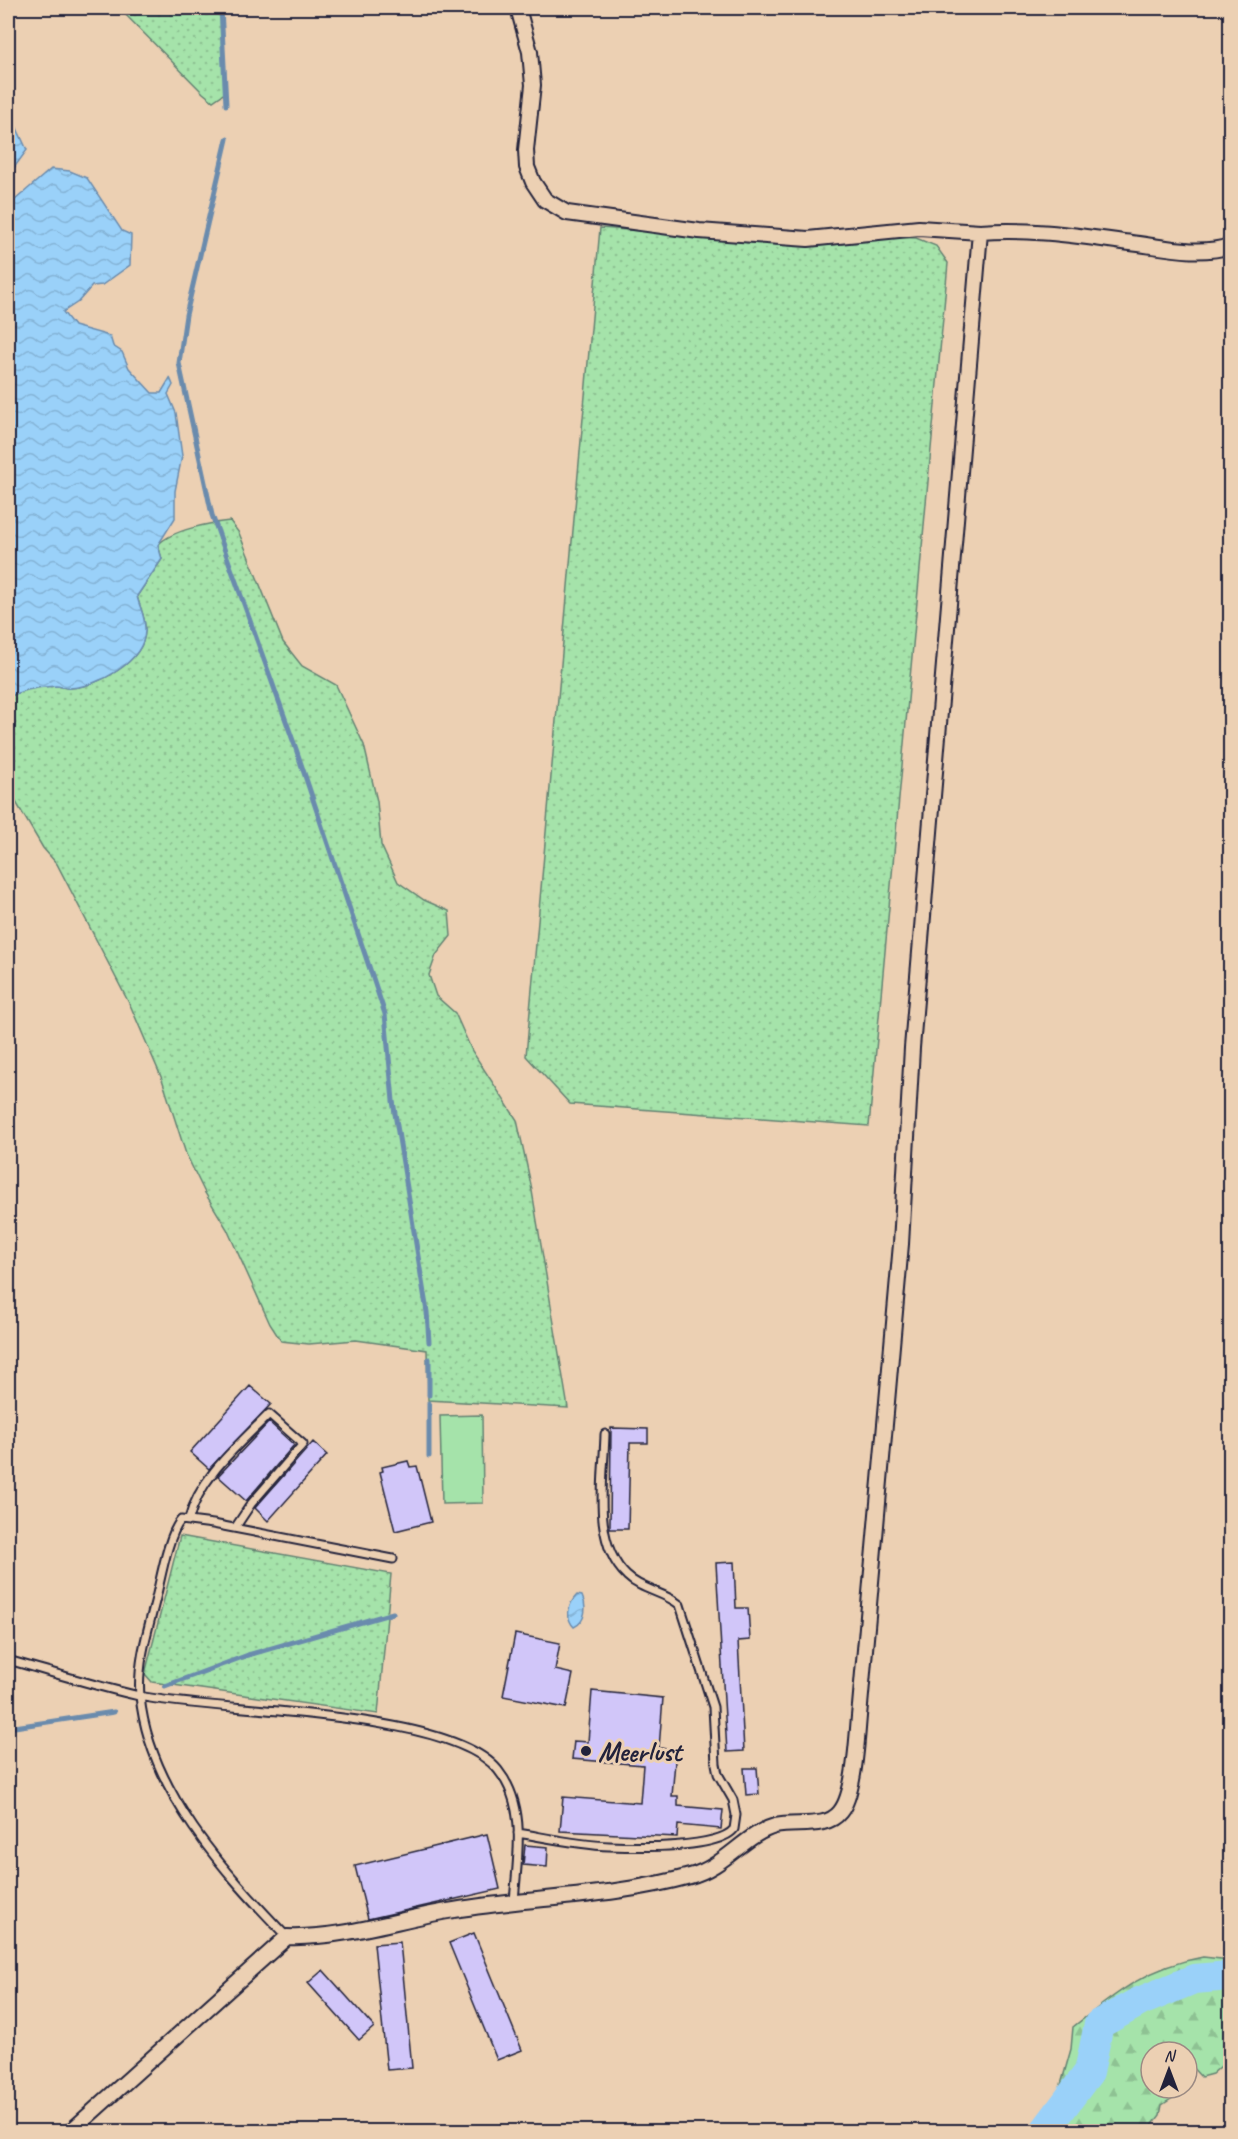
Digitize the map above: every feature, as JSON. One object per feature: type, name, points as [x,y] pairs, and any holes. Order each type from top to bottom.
[{"type":"street","points":[[518,8],[530,52],[533,85],[526,150],[527,167],[533,182],[545,200],[567,213],[699,231],[807,238],[919,228],[1053,233],[1167,248],[1213,251],[1230,246]]},
{"type":"street","points":[[70,2132],[287,1937],[347,1931],[448,1911],[514,1902],[594,1896],[692,1876],[716,1867],[762,1832],[775,1826],[827,1821],[839,1814],[846,1803],[855,1762],[901,1244],[913,1036],[980,232]]},
{"type":"lane","points":[[189,1519],[194,1499],[214,1472],[269,1414],[303,1444],[250,1504],[235,1528]]},
{"type":"lane","points":[[518,1833],[609,1846],[649,1846],[722,1839],[734,1828],[736,1815],[732,1800],[718,1774],[713,1707],[680,1605],[627,1577],[610,1554],[603,1522],[605,1434]]},
{"type":"lane","points":[[287,1937],[210,1850],[175,1800],[161,1771],[140,1696],[142,1658],[159,1588],[177,1524],[181,1520],[189,1519],[393,1559]]},
{"type":"lane","points":[[8,1660],[140,1696],[417,1730],[466,1746],[489,1761],[506,1781],[516,1806],[518,1833],[514,1902]]},
{"type":"green space","points":[[119,8],[221,8],[226,92],[213,101]]},
{"type":"green space","points":[[600,228],[832,245],[896,237],[916,238],[936,246],[948,263],[869,1126],[570,1104],[526,1056]]},
{"type":"green space","points":[[230,521],[239,533],[283,642],[302,666],[336,685],[364,745],[377,801],[381,845],[398,882],[424,900],[449,911],[451,936],[436,955],[429,975],[436,996],[455,1013],[472,1051],[517,1120],[531,1185],[568,1408],[428,1400],[427,1350],[356,1340],[309,1344],[281,1341],[270,1324],[227,1229],[205,1193],[186,1154],[162,1079],[131,1007],[57,864],[43,848],[13,797],[8,793],[8,698],[37,687],[81,687],[117,671],[137,653],[143,642],[145,621],[137,596],[162,559],[158,545],[181,531]]},
{"type":"green space","points":[[482,1415],[483,1503],[442,1504],[440,1416]]},
{"type":"green space","points":[[180,1536],[391,1574],[378,1714],[152,1682],[145,1674]]},
{"type":"green space","points":[[1203,1957],[1230,1960],[1229,2059],[1212,2074],[1201,2077],[1199,2075],[1199,2040],[1139,2040],[1139,2100],[1170,2100],[1162,2105],[1160,2115],[1148,2131],[1028,2131],[1037,2128],[1053,2113],[1071,2049],[1073,2027],[1133,1983],[1183,1961]]},
{"type":"water","points":[[8,114],[27,150],[8,176]]},
{"type":"water","points":[[51,169],[70,171],[87,178],[122,231],[131,235],[130,265],[102,285],[92,286],[78,302],[63,312],[74,326],[110,336],[113,346],[122,352],[129,368],[152,393],[161,393],[170,378],[173,385],[168,394],[176,413],[182,456],[175,491],[175,518],[158,545],[162,559],[137,596],[144,617],[145,631],[143,642],[137,653],[117,671],[93,683],[81,687],[37,688],[19,692],[8,698],[8,206]]},
{"type":"water","points":[[577,1595],[582,1596],[585,1609],[583,1618],[574,1627],[569,1619],[569,1611]]},
{"type":"building","points":[[250,1386],[271,1404],[209,1469],[190,1452]]},
{"type":"building","points":[[269,1422],[294,1445],[246,1501],[218,1476]]},
{"type":"building","points":[[611,1428],[648,1429],[648,1443],[630,1443],[628,1529],[610,1529]]},
{"type":"building","points":[[313,1442],[327,1455],[268,1521],[255,1508]]},
{"type":"building","points":[[408,1461],[410,1467],[417,1466],[431,1522],[395,1531],[380,1472],[383,1471],[382,1467]]},
{"type":"building","points":[[734,1562],[736,1608],[748,1608],[750,1640],[738,1641],[744,1751],[727,1752],[716,1563]]},
{"type":"building","points":[[515,1634],[560,1643],[555,1670],[573,1674],[566,1708],[503,1696]]},
{"type":"building","points":[[592,1691],[663,1698],[659,1748],[676,1750],[672,1796],[678,1796],[678,1806],[723,1810],[721,1829],[678,1825],[677,1837],[560,1831],[563,1797],[640,1803],[643,1765],[572,1759],[574,1741],[588,1742]]},
{"type":"building","points":[[744,1768],[757,1768],[759,1794],[746,1795]]},
{"type":"building","points":[[487,1834],[500,1889],[368,1919],[355,1866]]},
{"type":"building","points":[[525,1845],[548,1847],[547,1867],[523,1865]]},
{"type":"building","points":[[474,1933],[522,2050],[497,2060],[449,1943]]},
{"type":"building","points":[[400,1942],[412,2068],[387,2070],[374,1944]]},
{"type":"building","points":[[323,1970],[374,2027],[359,2040],[308,1983]]},
{"type":"waterway","points":[[221,8],[226,105]]},
{"type":"waterway","points":[[227,139],[186,315],[179,363],[212,515],[295,746],[385,1014],[393,1101],[427,1312],[429,1342]]},
{"type":"waterway","points":[[429,1359],[429,1395]]},
{"type":"waterway","points":[[429,1403],[429,1456]]},
{"type":"waterway","points":[[165,1686],[248,1655],[393,1613]]},
{"type":"waterway","points":[[8,1728],[114,1712]]},
{"type":"waterway","points":[[1044,2132],[1089,2072],[1099,2024],[1139,2002],[1194,1979],[1230,1976]]},
{"type":"place","name":"Meerlust","points":[[586,1751]]}]
